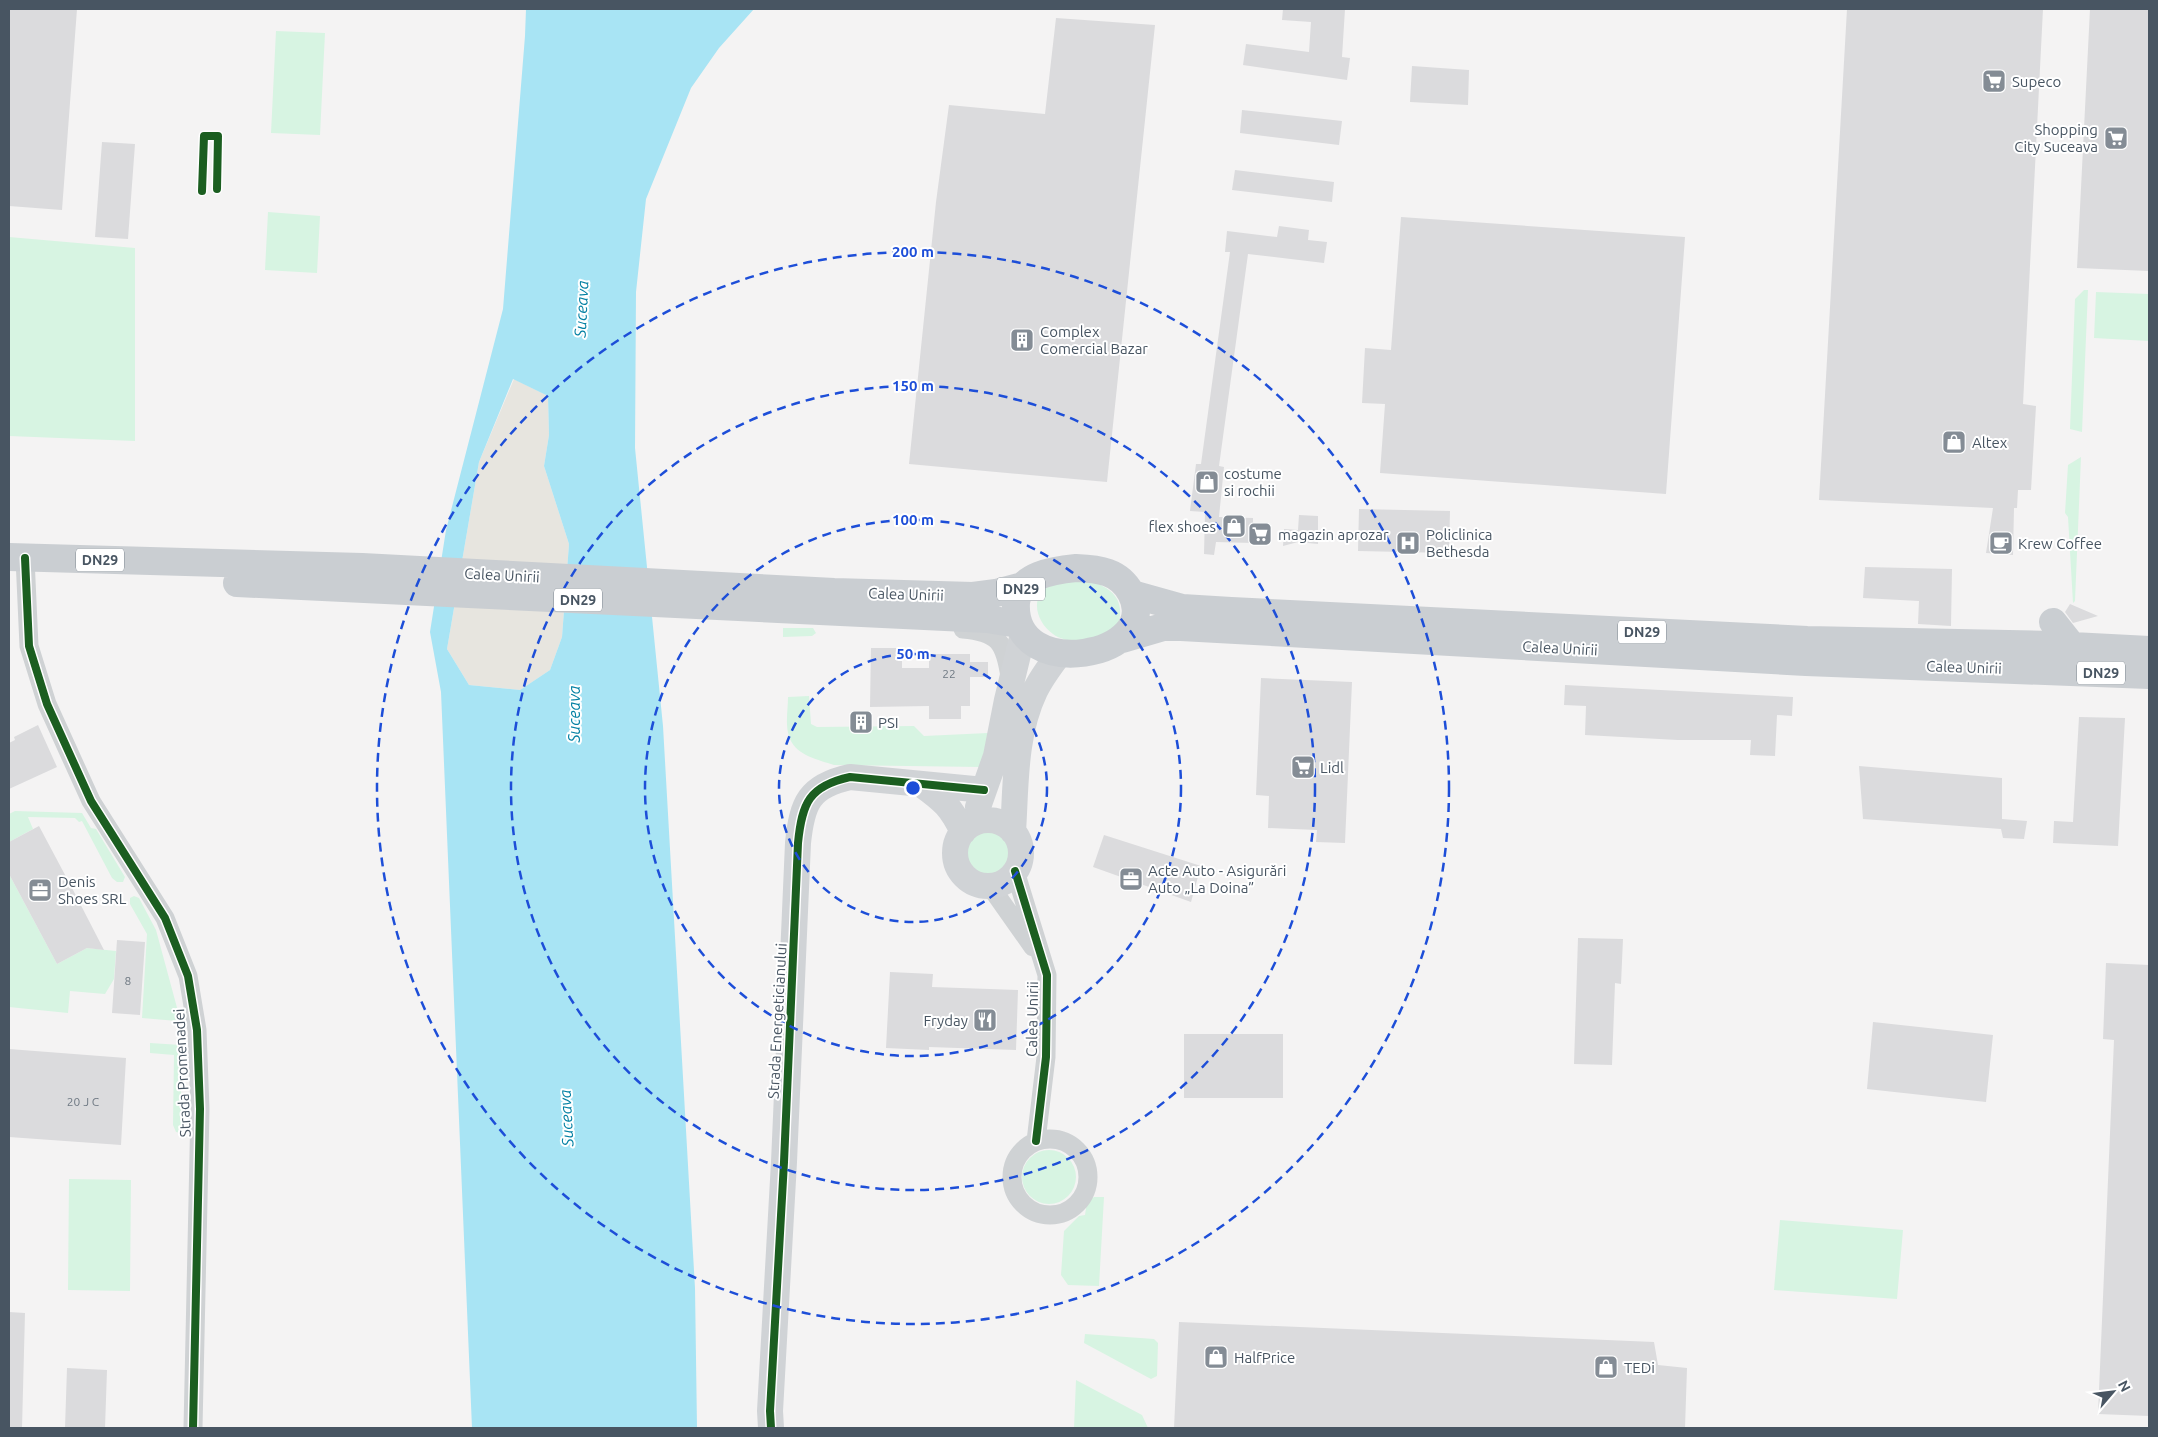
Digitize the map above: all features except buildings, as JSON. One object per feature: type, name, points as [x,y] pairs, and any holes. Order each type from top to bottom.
[{"type":"main road","name":"Calea Unirii","points":[[17,565],[361,578],[801,604],[987,619],[1020,629]]},
{"type":"main road","name":"DN29","points":[[1122,638],[1103,649],[1075,653],[1060,653],[1045,649],[1032,642],[1020,629],[1017,599],[1023,586],[1045,573],[1058,570],[1097,569],[1113,574],[1121,579],[1132,594]]},
{"type":"main road","name":"Calea Unirii","points":[[801,604],[973,596],[996,593],[1023,586]]},
{"type":"main road","name":"Calea Unirii","points":[[1132,594],[1182,608],[1231,611],[1807,640],[2072,646],[2149,650]]},
{"type":"main road","points":[[1122,638],[1129,631],[1135,614],[1132,594]]},
{"type":"main road","points":[[2053,622],[2072,646]]},
{"type":"main road","name":"Calea Unirii","points":[[1122,638],[1163,627],[1181,627],[1806,662],[2149,675]]},
{"type":"street","name":"Strada Promenadei","points":[[17,565],[29,646],[47,704],[91,801],[164,918],[188,976],[197,1030],[200,1109],[193,1428]]},
{"type":"street","points":[[801,604],[830,625],[945,628],[986,632],[996,638],[1005,651],[1011,682]]},
{"type":"street","points":[[1020,629],[996,756],[984,790],[956,847],[956,864],[970,881],[980,885],[1000,884],[1009,879],[1020,861],[1020,851],[1013,832],[1018,751],[1024,719],[1035,691],[1060,653]]},
{"type":"street","name":"Strada Energeticianului","points":[[772,1428],[770,1411],[800,824],[805,807],[818,790],[837,780],[850,777],[984,790]]},
{"type":"street","name":"Strada Energeticianului","points":[[922,785],[944,801],[967,828]]},
{"type":"street","points":[[967,828],[980,821],[998,822],[1013,832]]},
{"type":"street","name":"Calea Unirii","points":[[1015,871],[1047,975],[1046,1052],[1036,1141]]},
{"type":"street","name":"Calea Unirii","points":[[990,886],[1043,960]]},
{"type":"street","points":[[1048,1139],[1061,1140],[1072,1146],[1081,1155],[1086,1166],[1088,1179],[1085,1191],[1078,1202],[1069,1210],[1057,1214],[1044,1215],[1035,1212],[1020,1201],[1015,1193],[1012,1175],[1014,1164],[1026,1147],[1036,1141],[1048,1139]]},
{"type":"green space","points":[[276,31],[325,33],[320,135],[271,133]]},
{"type":"green space","points":[[268,212],[320,216],[317,273],[265,270]]},
{"type":"green space","points":[[9,237],[135,248],[135,441],[9,436]]},
{"type":"green space","points":[[2084,290],[2088,290],[2082,432],[2070,429],[2075,299]]},
{"type":"green space","points":[[2096,292],[2149,294],[2149,341],[2094,338]]},
{"type":"green space","points":[[2081,457],[2075,601],[2073,603],[2068,517],[2065,513],[2068,465]]},
{"type":"green space","points":[[1090,581],[1112,592],[1116,597],[1120,608],[1118,623],[1107,632],[1086,642],[1065,640],[1056,636],[1047,629],[1039,616],[1037,602],[1040,595],[1044,589],[1057,583]]},
{"type":"green space","points":[[783,628],[813,628],[816,633],[812,636],[783,637]]},
{"type":"green space","points":[[809,696],[811,724],[817,727],[914,726],[924,736],[988,733],[981,767],[834,765],[814,759],[796,748],[789,736],[787,727],[788,697]]},
{"type":"green space","points":[[15,811],[82,813],[91,828],[96,829],[125,877],[123,882],[117,882],[112,878],[82,821],[79,822],[75,818],[28,817],[33,829],[9,842],[9,814]]},
{"type":"green space","points":[[988,823],[1005,828],[1010,832],[1014,837],[1019,854],[1014,871],[1010,876],[1005,880],[988,885],[971,880],[966,876],[962,871],[957,854],[962,837],[966,832],[971,828]]},
{"type":"green space","points":[[9,874],[57,964],[87,948],[116,951],[114,979],[105,994],[70,991],[68,1013],[9,1007]]},
{"type":"green space","points":[[134,896],[139,898],[156,930],[179,1015],[177,1021],[142,1018],[147,934],[130,904],[130,898]]},
{"type":"green space","points":[[150,1043],[181,1045],[181,1133],[176,1132],[173,1125],[174,1055],[150,1053]]},
{"type":"green space","points":[[1049,1150],[1059,1152],[1068,1158],[1074,1167],[1076,1177],[1074,1187],[1068,1196],[1059,1202],[1049,1204],[1039,1202],[1030,1196],[1024,1187],[1022,1177],[1024,1167],[1030,1158],[1039,1152]]},
{"type":"green space","points":[[69,1179],[131,1180],[130,1291],[68,1290]]},
{"type":"green space","points":[[1094,1197],[1104,1197],[1099,1286],[1068,1285],[1061,1275],[1064,1231],[1079,1216],[1085,1215],[1087,1202]]},
{"type":"green space","points":[[1780,1220],[1903,1230],[1897,1299],[1774,1290]]},
{"type":"green space","points":[[1085,1334],[1154,1339],[1158,1343],[1157,1376],[1151,1379],[1084,1343]]},
{"type":"green space","points":[[1076,1380],[1142,1415],[1148,1428],[1074,1428]]},
{"type":"sand","points":[[514,379],[548,396],[549,435],[544,466],[569,544],[562,637],[550,670],[520,690],[469,685],[447,649],[479,462]]},
{"type":"water","name":"Suceava","points":[[526,9],[754,9],[719,48],[691,88],[646,199],[636,292],[635,448],[663,726],[695,1288],[697,1428],[472,1428],[441,692],[430,632],[446,530],[503,309]],"holes":[[[513,379],[548,396],[549,435],[544,466],[569,544],[562,637],[550,670],[520,690],[469,685],[447,649],[479,462]]]},
{"type":"cycle path","points":[[202,191],[204,136],[218,136],[217,189]]},
{"type":"cycle path","points":[[25,558],[29,646],[47,704],[91,801],[165,918],[188,976],[197,1030],[200,1109],[193,1428]]},
{"type":"cycle path","points":[[771,1428],[770,1411],[784,1162],[798,843],[805,807],[810,798],[825,785],[850,777],[984,790]]},
{"type":"cycle path","points":[[1015,871],[1047,975],[1046,1057],[1036,1141]]},
{"type":"place","name":"Supeco","points":[[1994,81]]},
{"type":"place","name":"Shopping City Suceava","points":[[2116,138]]},
{"type":"place","name":"Complex Comercial Bazar","points":[[1022,340]]},
{"type":"place","name":"Altex","points":[[1954,442]]},
{"type":"place","name":"costume si rochii","points":[[1207,482]]},
{"type":"place","name":"flex shoes","points":[[1234,526]]},
{"type":"place","name":"magazin aprozar","points":[[1260,534]]},
{"type":"place","name":"Policlinica Bethesda","points":[[1408,543]]},
{"type":"place","name":"Krew Coffee","points":[[2001,543]]},
{"type":"place","name":"PSI","points":[[861,722]]},
{"type":"place","name":"Lidl","points":[[1303,767]]},
{"type":"place","name":"Acte Auto - Asigurări Auto „La Doina”","points":[[1131,879]]},
{"type":"place","name":"Denis Shoes SRL","points":[[40,890]]},
{"type":"place","name":"Fryday","points":[[985,1020]]},
{"type":"place","name":"HalfPrice","points":[[1216,1357]]},
{"type":"place","name":"TEDi","points":[[1606,1367]]}]
